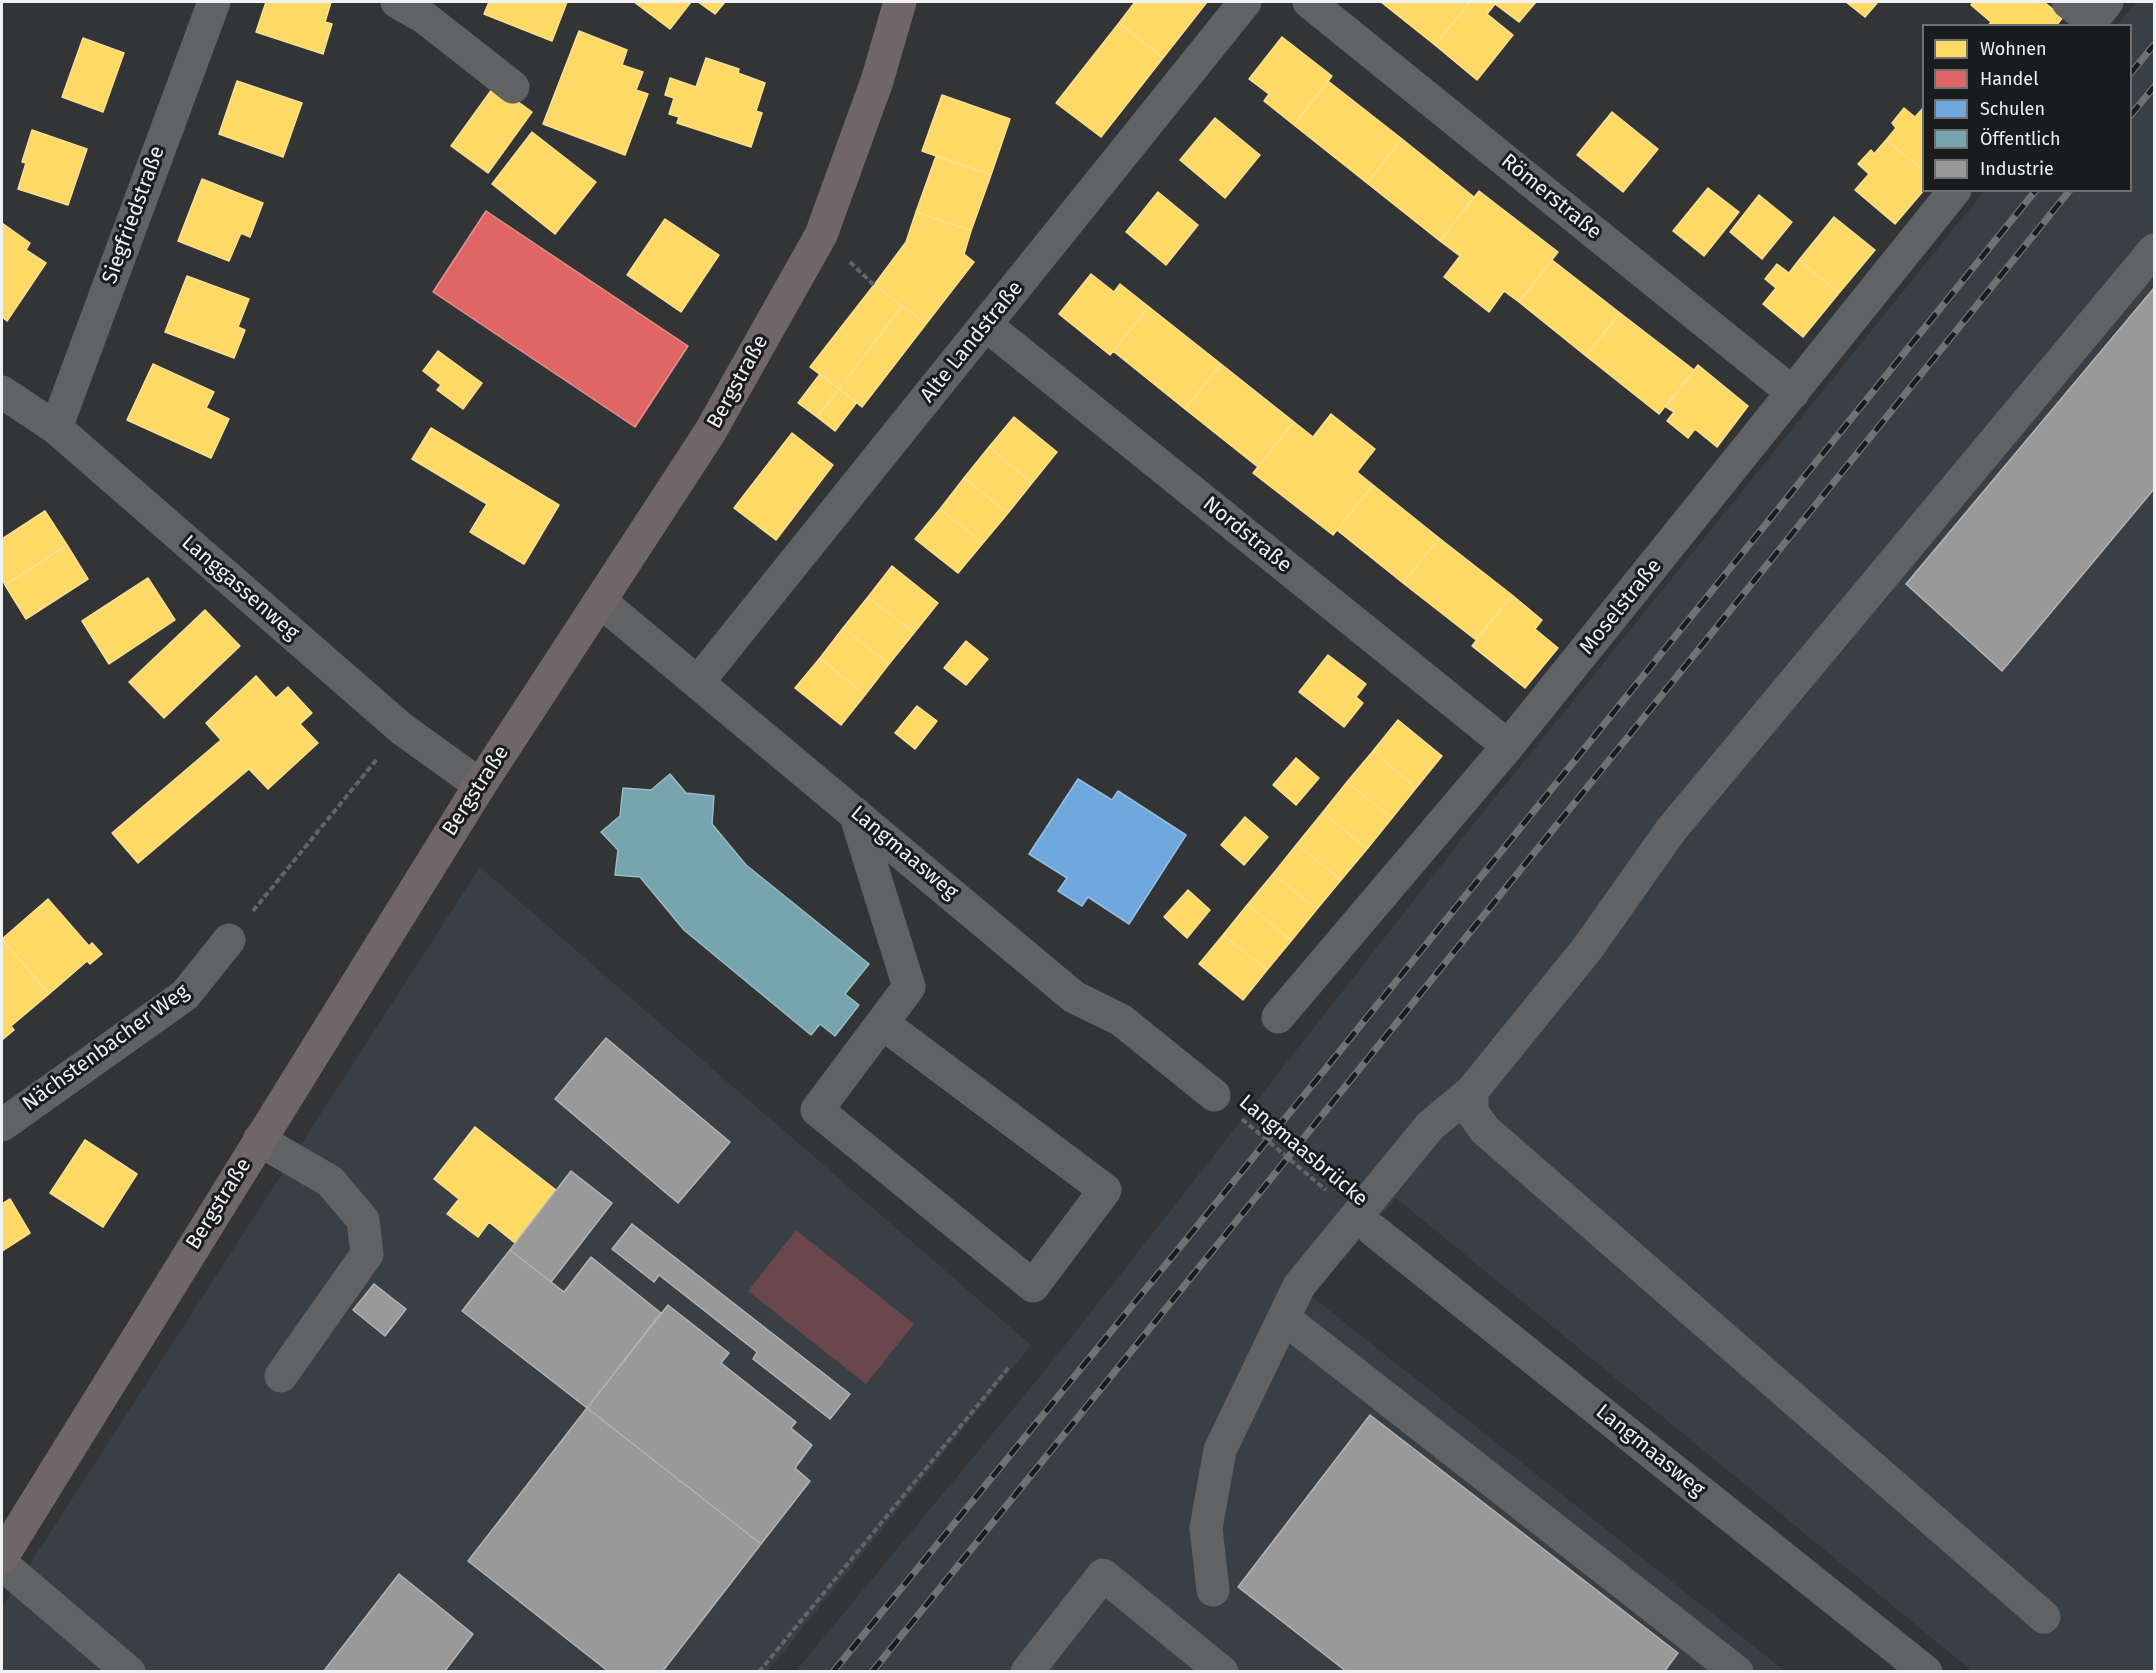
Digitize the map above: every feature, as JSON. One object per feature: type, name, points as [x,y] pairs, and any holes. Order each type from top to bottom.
[{"type":"main road","name":"Bergstraße","points":[[2,1557],[480,784],[710,432],[821,235],[877,81],[900,2]]},
{"type":"street","name":"Siegfriedstraße","points":[[56,428],[214,2]]},
{"type":"street","points":[[397,2],[426,18],[513,87]]},
{"type":"street","name":"Alte Landstraße","points":[[698,682],[1245,2]]},
{"type":"street","name":"Römerstraße","points":[[1310,2],[1793,393]]},
{"type":"street","name":"Moselstraße","points":[[1278,1017],[1508,746],[1954,192]]},
{"type":"street","points":[[1213,1590],[1206,1528],[1220,1450],[1299,1286],[1430,1126],[1472,1091],[1587,949],[1671,830],[2154,250]]},
{"type":"street","name":"Nordstraße","points":[[986,325],[1508,746]]},
{"type":"street","name":"Langgassenweg","points":[[2,392],[56,428],[402,729],[480,784]]},
{"type":"street","name":"Langmaasweg","points":[[600,601],[1074,997],[1120,1020],[1214,1095]]},
{"type":"street","points":[[855,813],[909,987],[882,1023],[817,1110],[1033,1286],[1105,1190],[882,1023]]},
{"type":"street","name":"Nächstenbacher Weg","points":[[2,1125],[185,995],[229,940]]},
{"type":"street","points":[[1472,1091],[1472,1112],[1485,1130],[2044,1617]]},
{"type":"street","points":[[259,1140],[330,1181],[363,1220],[367,1254],[281,1376]]},
{"type":"street","name":"Langmaasweg","points":[[1373,1230],[1926,1671]]},
{"type":"street","points":[[1284,1319],[1737,1671]]},
{"type":"street","points":[[2,1563],[129,1671]]},
{"type":"street","points":[[1027,1671],[1103,1575],[1222,1671]]},
{"type":"path","points":[[229,940],[402,729]]},
{"type":"path","name":"Langmaasbrücke","points":[[1214,1095],[1373,1230]]},
{"type":"path","points":[[759,1671],[1009,1367]]},
{"type":"shaded area","points":[[2136,2],[2154,2],[2154,1671],[1972,1671],[1396,1198],[1311,1296],[1785,1671],[795,1672],[1051,1363],[1472,826],[1983,192],[2132,192],[2132,24],[2118,24]]},
{"type":"shaded area","points":[[480,867],[1031,1345],[768,1671],[2,1671],[2,1607]]},
{"type":"shaded area","points":[[796,1230],[914,1324],[866,1384],[748,1291]]},
{"type":"building: Wohnen","points":[[266,2],[331,2],[325,22],[332,24],[323,54],[256,32]]},
{"type":"building: Wohnen","points":[[489,2],[567,2],[552,41],[484,14]]},
{"type":"building: Wohnen","points":[[634,2],[691,2],[670,29]]},
{"type":"building: Wohnen","points":[[698,2],[725,2],[715,14]]},
{"type":"building: Wohnen","points":[[1135,2],[1207,2],[1163,58],[1119,23]]},
{"type":"building: Wohnen","points":[[1381,2],[1470,2],[1435,45]]},
{"type":"building: Wohnen","points":[[1470,2],[1536,2],[1519,22],[1495,4],[1487,14],[1513,35],[1477,80],[1435,45]]},
{"type":"building: Wohnen","points":[[1846,2],[1878,2],[1865,17]]},
{"type":"building: Wohnen","points":[[1973,2],[2044,2],[2063,17],[2058,24],[1990,24],[1991,22],[1971,5]]},
{"type":"building: Wohnen","points":[[1119,23],[1163,58],[1101,137],[1056,103]]},
{"type":"building: Wohnen","points":[[579,31],[627,50],[622,65],[643,72],[636,90],[648,94],[625,155],[543,124]]},
{"type":"building: Wohnen","points":[[1282,37],[1332,76],[1294,125],[1264,101],[1269,94],[1249,79]]},
{"type":"building: Wohnen","points":[[83,38],[124,53],[103,112],[62,97]]},
{"type":"building: Wohnen","points":[[706,58],[739,69],[738,73],[765,83],[756,111],[762,113],[751,147],[677,123],[679,117],[669,114],[674,98],[665,95],[670,78],[696,87]]},
{"type":"building: Wohnen","points":[[237,81],[302,103],[283,157],[219,134]]},
{"type":"building: Wohnen","points":[[1328,81],[1402,139],[1367,183],[1294,125]]},
{"type":"building: Wohnen","points":[[495,85],[532,112],[488,173],[451,146]]},
{"type":"building: Wohnen","points":[[942,95],[1010,119],[991,175],[922,151]]},
{"type":"building: Wohnen","points":[[1904,108],[1915,117],[1922,109],[1922,169],[1886,140],[1896,128],[1892,123]]},
{"type":"building: Wohnen","points":[[1612,112],[1658,149],[1623,192],[1577,155]]},
{"type":"building: Wohnen","points":[[1215,118],[1260,155],[1225,198],[1180,160]]},
{"type":"building: Wohnen","points":[[32,130],[87,149],[68,205],[18,189],[26,163],[22,162]]},
{"type":"building: Wohnen","points":[[532,132],[596,182],[555,234],[492,184]]},
{"type":"building: Wohnen","points":[[1402,139],[1474,197],[1440,241],[1367,183]]},
{"type":"building: Wohnen","points":[[1886,140],[1922,169],[1922,192],[1895,224],[1855,190],[1869,174],[1858,164],[1871,150],[1874,154]]},
{"type":"building: Wohnen","points":[[936,156],[991,175],[971,231],[916,212]]},
{"type":"building: Wohnen","points":[[202,179],[263,203],[250,237],[241,233],[229,261],[178,241]]},
{"type":"building: Wohnen","points":[[1708,188],[1739,212],[1704,256],[1673,231]]},
{"type":"building: Wohnen","points":[[1479,191],[1558,252],[1519,302],[1504,291],[1489,312],[1444,277],[1460,256],[1440,241]]},
{"type":"building: Wohnen","points":[[1158,192],[1198,225],[1166,265],[1126,232]]},
{"type":"building: Wohnen","points":[[1759,195],[1792,222],[1762,259],[1730,232]]},
{"type":"building: Wohnen","points":[[916,212],[971,231],[964,254],[974,262],[926,324],[874,285],[906,242]]},
{"type":"building: Wohnen","points":[[1834,217],[1875,250],[1839,293],[1799,260]]},
{"type":"building: Wohnen","points":[[665,219],[719,255],[681,312],[627,275]]},
{"type":"building: Wohnen","points":[[2,223],[30,243],[26,250],[46,263],[7,321],[2,317]]},
{"type":"building: Wohnen","points":[[1552,260],[1620,313],[1586,356],[1519,302]]},
{"type":"building: Wohnen","points":[[1799,260],[1839,293],[1803,337],[1763,304],[1776,288],[1765,279],[1777,264],[1789,273]]},
{"type":"building: Wohnen","points":[[1091,274],[1114,292],[1120,284],[1149,307],[1110,355],[1059,314]]},
{"type":"building: Wohnen","points":[[187,276],[249,299],[238,327],[245,330],[234,358],[165,332]]},
{"type":"building: Wohnen","points":[[874,285],[902,306],[839,389],[810,367]]},
{"type":"building: Wohnen","points":[[902,306],[926,324],[862,407],[839,389]]},
{"type":"building: Wohnen","points":[[1149,307],[1221,364],[1185,409],[1113,351]]},
{"type":"building: Wohnen","points":[[1620,313],[1694,370],[1659,414],[1586,356]]},
{"type":"building: Wohnen","points":[[438,351],[482,383],[463,409],[437,390],[441,385],[423,371]]},
{"type":"building: Wohnen","points":[[153,364],[214,392],[206,408],[229,419],[211,458],[127,420]]},
{"type":"building: Wohnen","points":[[1221,364],[1294,422],[1258,467],[1185,409]]},
{"type":"building: Wohnen","points":[[1698,365],[1748,406],[1717,447],[1695,429],[1688,438],[1667,421],[1674,412],[1666,407]]},
{"type":"building: Wohnen","points":[[820,374],[839,389],[817,417],[798,403]]},
{"type":"building: Wohnen","points":[[839,389],[857,402],[835,431],[817,417]]},
{"type":"building: Wohnen","points":[[1331,414],[1375,449],[1357,472],[1373,485],[1333,535],[1253,473],[1294,422],[1313,437]]},
{"type":"building: Wohnen","points":[[1014,417],[1057,452],[1032,483],[989,447]]},
{"type":"building: Wohnen","points":[[431,428],[559,505],[524,564],[470,532],[487,504],[412,459]]},
{"type":"building: Wohnen","points":[[792,433],[833,465],[776,540],[734,508]]},
{"type":"building: Wohnen","points":[[989,447],[1032,483],[1008,513],[964,478]]},
{"type":"building: Wohnen","points":[[964,478],[1008,513],[983,543],[940,509]]},
{"type":"building: Wohnen","points":[[1373,485],[1439,538],[1403,583],[1337,530]]},
{"type":"building: Wohnen","points":[[940,509],[983,543],[958,573],[915,539]]},
{"type":"building: Wohnen","points":[[45,511],[67,545],[5,585],[2,579],[2,539]]},
{"type":"building: Wohnen","points":[[1439,538],[1512,595],[1476,640],[1403,583]]},
{"type":"building: Wohnen","points":[[67,545],[88,579],[26,619],[5,585]]},
{"type":"building: Wohnen","points":[[892,566],[938,603],[914,633],[868,597]]},
{"type":"building: Wohnen","points":[[148,578],[175,620],[109,664],[82,621]]},
{"type":"building: Wohnen","points":[[1512,595],[1542,620],[1535,629],[1558,648],[1525,688],[1472,646]]},
{"type":"building: Wohnen","points":[[868,597],[914,633],[889,664],[843,628]]},
{"type":"building: Wohnen","points":[[205,610],[240,646],[164,718],[129,682]]},
{"type":"building: Wohnen","points":[[843,628],[889,664],[865,695],[820,658]]},
{"type":"building: Wohnen","points":[[966,641],[988,659],[966,685],[944,668]]},
{"type":"building: Wohnen","points":[[1328,655],[1366,684],[1356,697],[1363,703],[1344,727],[1299,692]]},
{"type":"building: Wohnen","points":[[820,658],[865,695],[841,725],[795,688]]},
{"type":"building: Wohnen","points":[[256,676],[276,698],[288,687],[312,713],[300,724],[318,743],[268,789],[249,769],[138,863],[112,833],[221,740],[206,723]]},
{"type":"building: Wohnen","points":[[917,706],[937,721],[915,749],[895,733]]},
{"type":"building: Wohnen","points":[[1398,720],[1442,756],[1416,788],[1373,751]]},
{"type":"building: Wohnen","points":[[1373,751],[1416,788],[1392,818],[1347,782]]},
{"type":"building: Wohnen","points":[[1296,758],[1319,778],[1296,805],[1273,785]]},
{"type":"building: Wohnen","points":[[1347,782],[1392,818],[1367,849],[1323,812]]},
{"type":"building: Wohnen","points":[[1323,812],[1367,849],[1341,880],[1297,844]]},
{"type":"building: Wohnen","points":[[1245,817],[1268,837],[1244,865],[1221,845]]},
{"type":"building: Wohnen","points":[[1297,844],[1341,880],[1317,909],[1273,874]]},
{"type":"building: Wohnen","points":[[1273,874],[1317,909],[1291,941],[1248,904]]},
{"type":"building: Wohnen","points":[[1188,890],[1210,910],[1187,938],[1164,917]]},
{"type":"building: Wohnen","points":[[48,899],[89,946],[92,943],[102,954],[90,964],[87,961],[49,994],[2,939]]},
{"type":"building: Wohnen","points":[[1248,904],[1291,941],[1267,970],[1223,935]]},
{"type":"building: Wohnen","points":[[1223,935],[1267,970],[1243,1000],[1199,964]]},
{"type":"building: Wohnen","points":[[2,939],[49,994],[11,1026],[14,1030],[2,1040]]},
{"type":"building: Wohnen","points":[[475,1127],[556,1190],[515,1243],[489,1222],[478,1237],[447,1214],[459,1199],[434,1179]]},
{"type":"building: Wohnen","points":[[85,1140],[137,1174],[103,1227],[50,1193]]},
{"type":"building: Wohnen","points":[[10,1199],[30,1233],[2,1251],[2,1204]]},
{"type":"building: Handel","points":[[486,211],[688,346],[635,427],[433,292]]},
{"type":"building: Schulen","points":[[1078,779],[1112,800],[1118,791],[1186,835],[1129,924],[1088,897],[1082,906],[1058,891],[1067,878],[1029,854]]},
{"type":"building: Öffentlich","points":[[670,774],[686,793],[714,796],[712,824],[746,865],[869,964],[845,994],[859,1005],[835,1036],[820,1024],[811,1035],[684,930],[640,877],[615,875],[618,850],[601,832],[620,816],[623,788],[651,790]]},
{"type":"building: Industrie","points":[[2154,288],[2154,489],[2002,671],[1906,584]]},
{"type":"building: Industrie","points":[[606,1038],[730,1142],[678,1203],[555,1099]]},
{"type":"building: Industrie","points":[[571,1171],[612,1203],[551,1282],[510,1250]]},
{"type":"building: Industrie","points":[[632,1224],[850,1394],[830,1419],[753,1359],[757,1352],[659,1275],[654,1282],[612,1249]]},
{"type":"building: Industrie","points":[[510,1250],[564,1292],[591,1257],[661,1313],[587,1408],[462,1311]]},
{"type":"building: Industrie","points":[[374,1284],[406,1309],[385,1336],[353,1310]]},
{"type":"building: Industrie","points":[[668,1305],[729,1353],[721,1363],[796,1422],[791,1428],[812,1445],[795,1468],[810,1481],[761,1544],[587,1408]]},
{"type":"building: Industrie","points":[[587,1408],[761,1544],[662,1672],[609,1672],[468,1561]]},
{"type":"building: Industrie","points":[[1370,1415],[1678,1653],[1664,1672],[1347,1672],[1238,1587]]},
{"type":"building: Industrie","points":[[399,1574],[473,1634],[444,1672],[323,1672]]},
{"type":"railway","points":[[2132,72],[2154,45]]},
{"type":"railway","points":[[2132,114],[2154,87]]},
{"type":"railway","points":[[833,1672],[1314,1083],[2034,192]]},
{"type":"railway","points":[[872,1672],[2068,192]]}]
